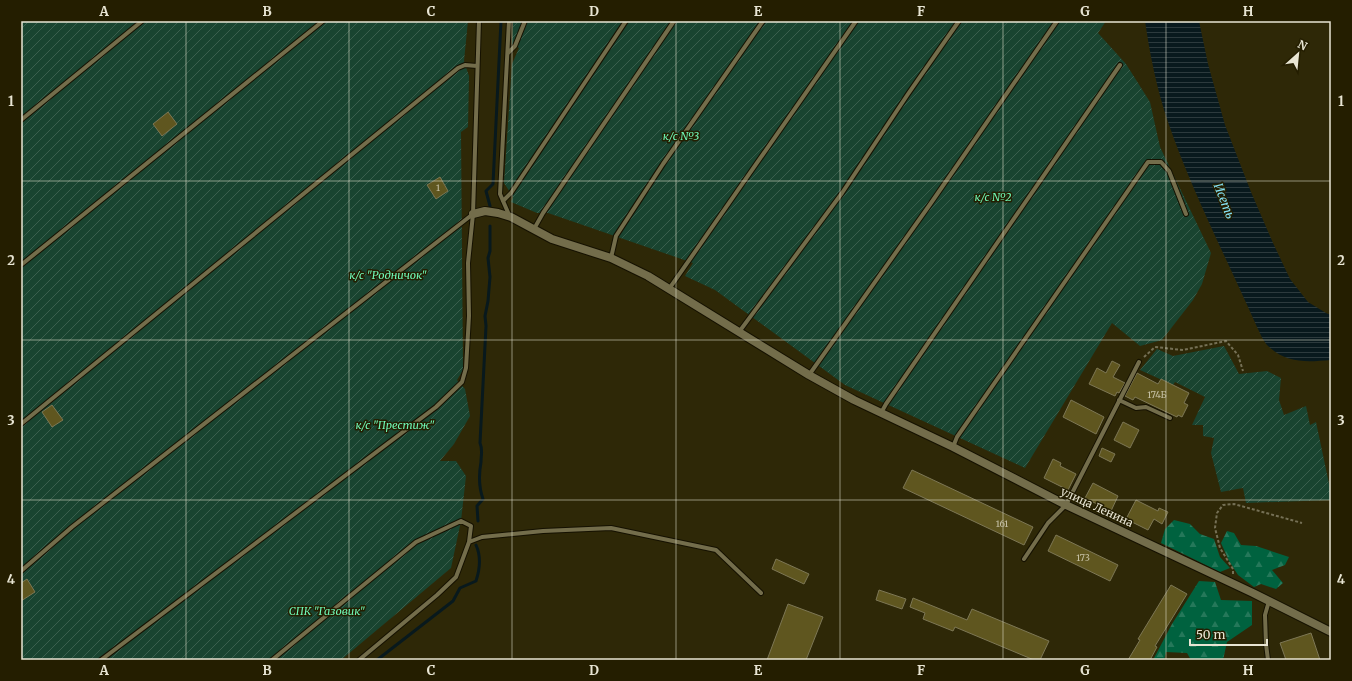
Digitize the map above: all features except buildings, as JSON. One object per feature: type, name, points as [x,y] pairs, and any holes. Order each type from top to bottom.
[{"type":"street","name":"улица Ленина","points":[[473,214],[485,211],[498,212],[511,217],[552,239],[611,258],[648,276],[809,375],[854,400],[953,447],[1066,505],[1233,583],[1331,632]]},
{"type":"lane","points":[[21,120],[142,21]]},
{"type":"lane","points":[[21,265],[323,21]]},
{"type":"lane","points":[[101,660],[436,407],[460,384],[466,368],[469,316],[468,263],[473,214],[480,21]]},
{"type":"lane","points":[[509,21],[500,194],[511,217]]},
{"type":"lane","points":[[508,54],[515,46],[525,21]]},
{"type":"lane","points":[[503,201],[510,193],[626,21]]},
{"type":"lane","points":[[534,230],[543,213],[674,21]]},
{"type":"lane","points":[[611,258],[616,236],[663,164],[763,21]]},
{"type":"lane","points":[[669,289],[856,21]]},
{"type":"lane","points":[[739,332],[842,193],[959,21]]},
{"type":"lane","points":[[809,375],[1057,21]]},
{"type":"lane","points":[[21,424],[458,68],[465,64],[478,66]]},
{"type":"lane","points":[[881,413],[1120,65]]},
{"type":"lane","points":[[953,447],[957,437],[1148,162],[1160,162],[1169,171],[1186,214]]},
{"type":"lane","points":[[21,571],[85,517],[473,214]]},
{"type":"lane","points":[[1024,559],[1048,523],[1066,505],[1139,362]]},
{"type":"lane","points":[[1119,400],[1136,408],[1146,407],[1170,418]]},
{"type":"lane","points":[[272,660],[416,542],[461,521],[470,526],[469,542],[456,577],[431,600],[359,660]]},
{"type":"lane","points":[[469,542],[482,537],[543,531],[612,528],[716,550],[761,593]]},
{"type":"lane","points":[[1268,660],[1265,615],[1269,601]]},
{"type":"path","points":[[1139,362],[1155,347],[1183,350],[1226,341],[1238,355],[1244,371]]},
{"type":"path","points":[[1233,583],[1233,569],[1220,548],[1215,528],[1217,513],[1223,505],[1234,504],[1302,523]]},
{"type":"green space","points":[[21,21],[468,21],[464,61],[469,76],[468,127],[461,132],[463,370],[457,380],[465,389],[470,416],[454,444],[440,461],[456,461],[466,476],[461,521],[451,568],[341,660],[21,660]]},
{"type":"green space","name":"к/с №2","points":[[513,21],[1106,21],[1098,33],[1126,64],[1150,102],[1160,147],[1211,253],[1202,284],[1193,300],[1162,340],[1140,346],[1112,323],[1025,468],[845,385],[715,290],[685,276],[693,263],[548,213],[537,213],[511,202],[513,197],[504,183],[512,64],[519,48],[512,44]]},
{"type":"green space","points":[[1224,346],[1239,374],[1267,371],[1281,378],[1279,400],[1284,415],[1306,406],[1310,425],[1316,422],[1331,493],[1331,500],[1246,503],[1243,488],[1221,492],[1211,453],[1214,438],[1203,436],[1203,425],[1192,425],[1205,397],[1175,382],[1173,385],[1140,370],[1157,349],[1173,356]]},
{"type":"green space","points":[[1174,520],[1190,524],[1200,534],[1214,539],[1220,557],[1230,568],[1220,572],[1161,543],[1165,529]]},
{"type":"green space","points":[[1227,531],[1234,533],[1241,545],[1256,546],[1289,557],[1285,565],[1272,570],[1283,583],[1276,589],[1261,584],[1254,587],[1238,575],[1229,561],[1221,543]]},
{"type":"green space","points":[[1199,581],[1215,582],[1221,600],[1252,601],[1252,625],[1227,642],[1223,660],[1191,660],[1187,653],[1166,652],[1164,660],[1153,660],[1172,624]]},
{"type":"water","name":"Исеть","points":[[1145,21],[1199,21],[1208,64],[1225,125],[1273,243],[1290,279],[1308,302],[1331,315],[1331,360],[1306,361],[1290,359],[1275,352],[1263,339],[1199,200],[1177,148],[1157,85]]},
{"type":"waterway","points":[[490,206],[486,191],[493,184],[501,21]]},
{"type":"waterway","points":[[478,521],[477,506],[483,499],[480,480],[482,452],[480,443],[486,326],[485,316],[490,277],[488,258],[490,251],[490,226]]},
{"type":"waterway","points":[[377,660],[453,601],[460,588],[476,581],[479,563],[479,554],[476,545]]},
{"type":"park label","name":"к/с №3","points":[[681,136]]},
{"type":"park label","name":"к/с \"Родничок\"","points":[[388,275]]},
{"type":"park label","name":"к/с \"Престиж\"","points":[[395,425]]},
{"type":"park label","name":"СПК \"Газовик\"","points":[[327,611]]}]
